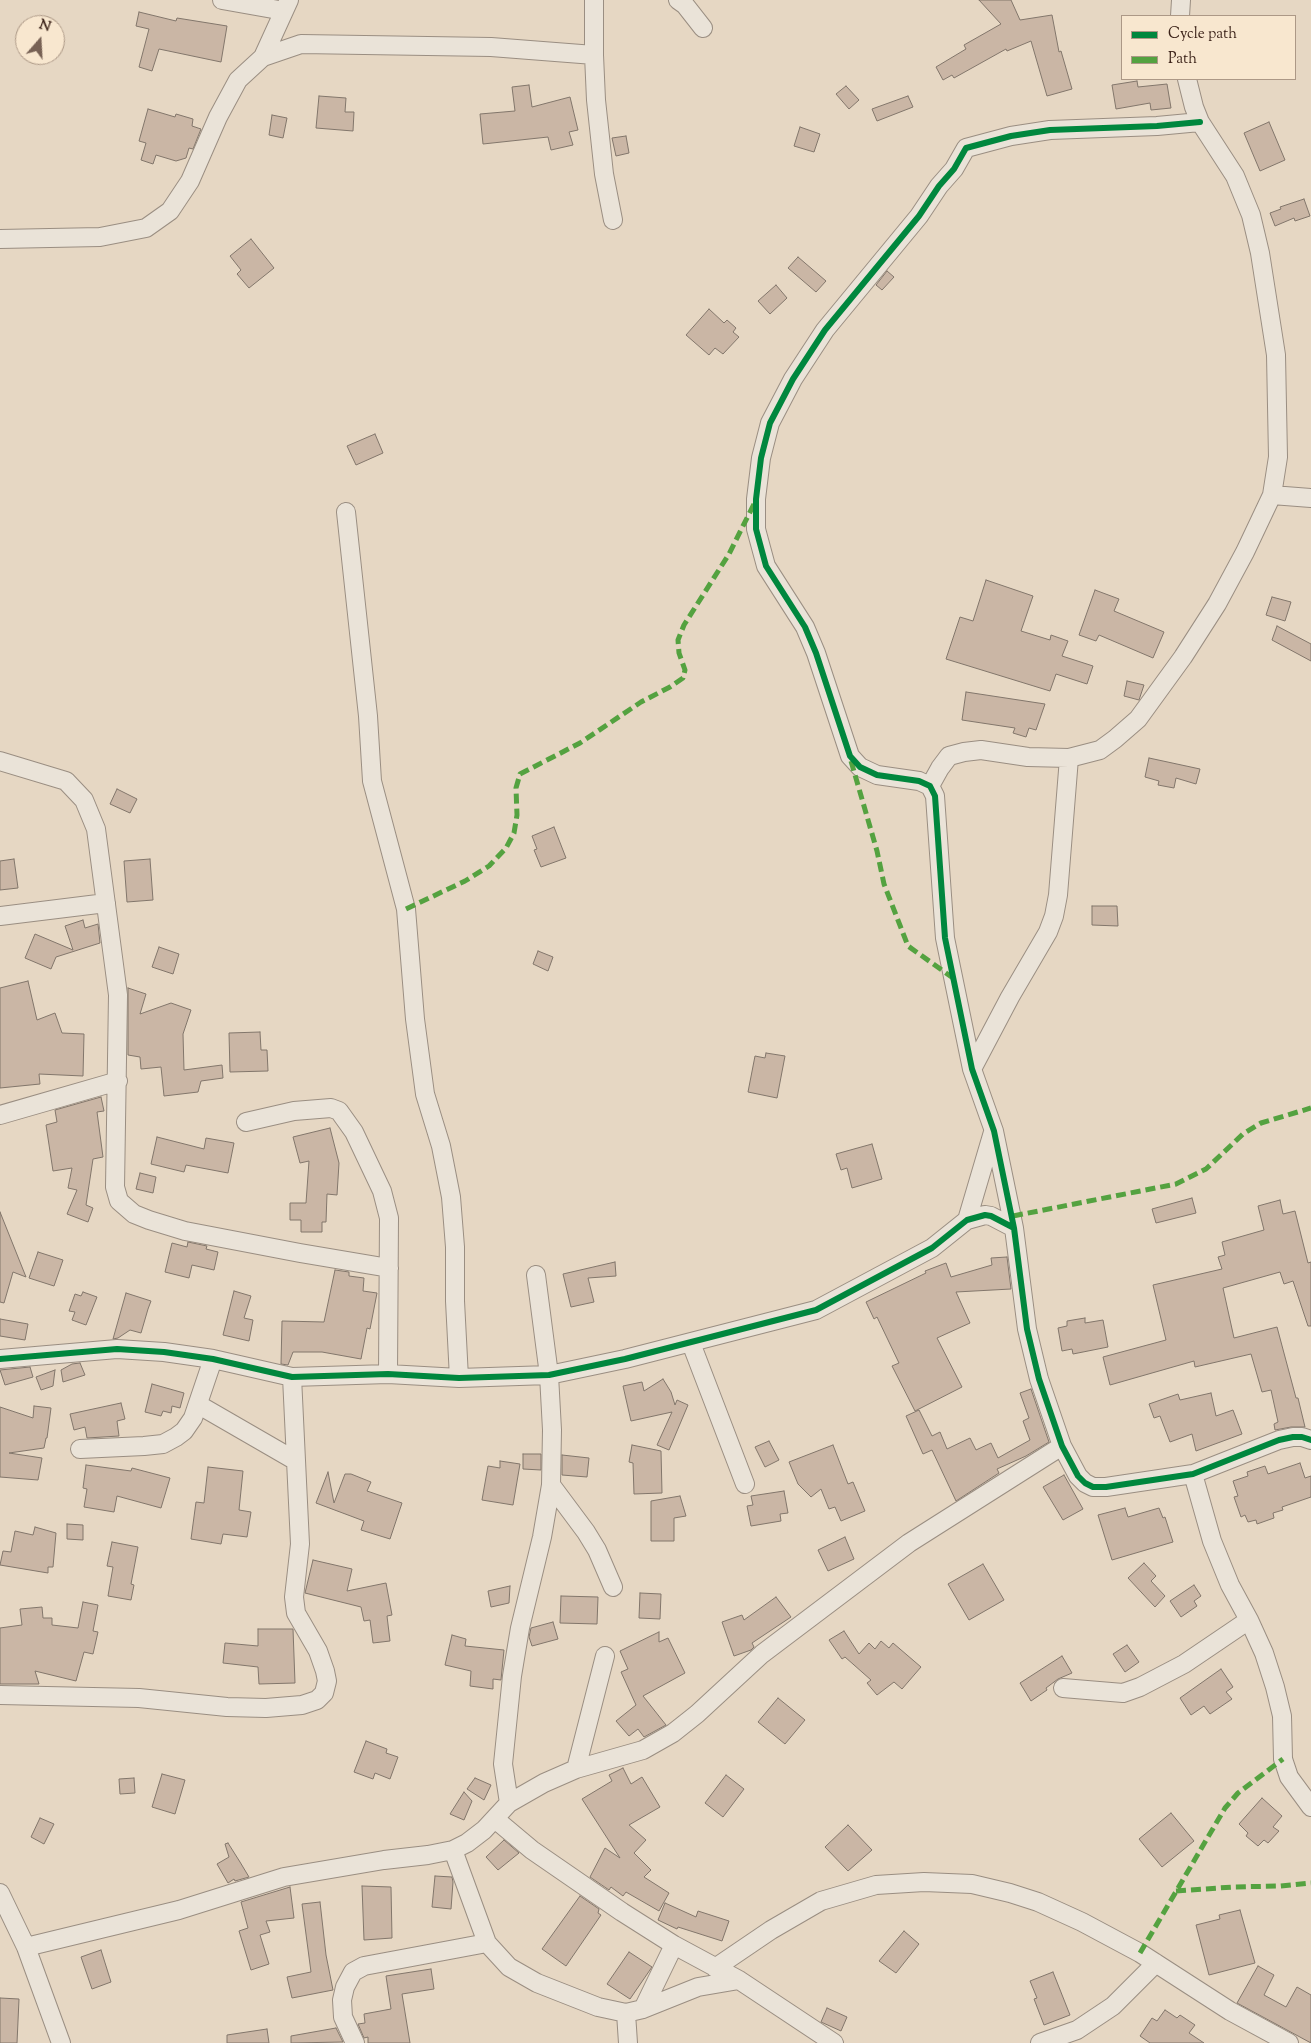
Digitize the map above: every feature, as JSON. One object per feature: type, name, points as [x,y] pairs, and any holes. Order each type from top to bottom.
[{"type":"street","points":[[0,239],[100,237],[146,228],[170,210],[190,181],[218,117],[238,80],[262,57],[287,5],[222,0]]},
{"type":"street","points":[[594,0],[594,55],[604,174],[613,220]]},
{"type":"street","points":[[678,0],[685,5],[703,28]]},
{"type":"street","points":[[1180,15],[1181,0]]},
{"type":"street","points":[[262,57],[301,44],[491,47],[594,55]]},
{"type":"street","points":[[930,786],[949,756],[964,752],[981,750],[1028,757],[1069,758],[1100,750],[1116,739],[1138,719],[1183,657],[1217,604],[1245,552],[1272,495],[1278,457],[1276,355],[1260,253],[1251,215],[1234,176],[1200,122],[1187,80]]},
{"type":"street","points":[[1200,122],[1157,126],[1050,130],[1011,136],[966,148],[954,168],[938,186],[919,216],[825,330],[792,379],[770,423],[761,458],[756,499],[756,529],[766,566],[805,627],[816,653],[850,756],[860,767],[877,775],[919,781],[930,786],[935,796],[945,938],[972,1069],[994,1131],[1014,1228],[1027,1329],[1039,1379],[1062,1446],[1078,1476],[1085,1483],[1093,1487],[1106,1487],[1193,1474],[1279,1440],[1293,1436],[1311,1440]]},
{"type":"street","points":[[1272,495],[1311,498]]},
{"type":"street","points":[[346,512],[366,697],[372,781],[406,909],[415,1019],[425,1094],[441,1146],[451,1197],[455,1247],[455,1302],[459,1378]]},
{"type":"street","points":[[972,1069],[1010,997],[1048,932],[1054,916],[1058,896],[1069,758]]},
{"type":"street","points":[[0,761],[66,781],[84,800],[96,829],[118,995],[115,1187],[116,1195],[125,1208],[149,1220],[185,1231],[300,1254],[389,1268]]},
{"type":"street","points":[[0,916],[106,904]]},
{"type":"street","points":[[0,1115],[118,1081]]},
{"type":"street","points":[[246,1122],[294,1111],[319,1108],[339,1111],[354,1132],[382,1191],[389,1218],[388,1374]]},
{"type":"street","points":[[967,1220],[994,1131]]},
{"type":"street","points":[[0,1359],[116,1349],[164,1352],[213,1359],[292,1377],[388,1374],[459,1378],[549,1375],[625,1360],[816,1310],[932,1248],[967,1220],[985,1215],[991,1216],[1014,1228]]},
{"type":"street","points":[[509,1803],[503,1764],[512,1676],[520,1628],[542,1537],[551,1485],[552,1430],[549,1375],[536,1275]]},
{"type":"street","points":[[691,1343],[745,1484]]},
{"type":"street","points":[[80,1449],[162,1444],[176,1437],[184,1431],[193,1418],[199,1405],[213,1359]]},
{"type":"street","points":[[0,1695],[139,1698],[227,1707],[266,1708],[302,1704],[317,1700],[324,1693],[327,1681],[325,1671],[318,1651],[296,1613],[294,1597],[300,1544],[292,1377]]},
{"type":"street","points":[[199,1405],[296,1461]]},
{"type":"street","points":[[26,1946],[179,1910],[284,1877],[453,1850],[468,1843],[484,1830],[509,1803],[544,1783],[576,1769],[643,1750],[673,1733],[697,1714],[762,1654],[860,1579],[909,1543],[1062,1446]]},
{"type":"street","points":[[1193,1474],[1212,1542],[1230,1585],[1249,1620],[1267,1662],[1282,1716],[1283,1759],[1289,1777],[1311,1807]]},
{"type":"street","points":[[551,1485],[590,1538],[613,1587]]},
{"type":"street","points":[[1064,1688],[1124,1693],[1140,1687],[1184,1664],[1249,1620]]},
{"type":"street","points":[[576,1769],[605,1656]]},
{"type":"street","points":[[495,1818],[532,1850],[622,1912],[674,1945],[739,1980],[834,2043]]},
{"type":"street","points":[[453,1850],[487,1943],[509,1967],[537,1983],[598,2007],[634,2011],[698,1987],[739,1980]]},
{"type":"street","points":[[715,1968],[770,1930],[821,1901],[876,1885],[924,1882],[972,1884],[1038,1902],[1082,1922],[1156,1963],[1230,2011],[1289,2043]]},
{"type":"street","points":[[0,1893],[26,1946],[61,2043]]},
{"type":"street","points":[[356,2043],[343,2017],[345,1987],[353,1972],[364,1966],[487,1943]]},
{"type":"street","points":[[628,2043],[634,2011],[674,1945]]},
{"type":"street","points":[[1040,2043],[1077,2030],[1113,2006],[1156,1963]]},
{"type":"building","points":[[979,0],[1011,0],[1020,20],[1052,15],[1059,52],[1061,51],[1072,89],[1047,96],[1031,41],[1007,51],[1006,49],[954,78],[952,75],[943,80],[936,67],[966,49],[964,45],[1001,24]]},
{"type":"building","points":[[139,12],[176,21],[177,18],[227,26],[221,62],[159,49],[152,71],[139,67],[149,29],[136,26]]},
{"type":"building","points":[[1137,81],[1138,87],[1167,84],[1171,108],[1151,110],[1150,103],[1116,109],[1112,85]]},
{"type":"building","points":[[529,85],[532,107],[570,97],[578,130],[569,132],[573,145],[551,150],[548,137],[483,144],[480,114],[515,111],[512,87]]},
{"type":"building","points":[[846,86],[859,100],[849,109],[836,94]]},
{"type":"building","points":[[319,96],[346,98],[345,112],[354,112],[353,131],[316,128]]},
{"type":"building","points":[[908,96],[913,107],[877,121],[872,109]]},
{"type":"building","points":[[148,109],[175,117],[176,114],[193,119],[192,126],[201,129],[193,149],[189,148],[186,158],[176,161],[156,155],[153,164],[141,160],[146,143],[139,141]]},
{"type":"building","points":[[272,115],[287,118],[283,138],[269,135]]},
{"type":"building","points":[[1269,122],[1285,160],[1260,171],[1244,133]]},
{"type":"building","points":[[800,127],[820,134],[814,152],[794,146]]},
{"type":"building","points":[[626,136],[629,153],[616,156],[612,138]]},
{"type":"building","points":[[1304,199],[1310,216],[1295,221],[1294,218],[1275,226],[1270,213],[1281,209],[1280,207]]},
{"type":"building","points":[[251,239],[274,268],[249,288],[237,274],[241,270],[230,256]]},
{"type":"building","points":[[798,257],[826,281],[816,292],[788,268]]},
{"type":"building","points":[[887,271],[894,277],[882,290],[876,285]]},
{"type":"building","points":[[776,285],[787,298],[770,314],[758,301]]},
{"type":"building","points":[[709,309],[724,323],[727,320],[736,328],[733,332],[739,337],[723,354],[715,348],[709,355],[686,335]]},
{"type":"building","points":[[375,434],[383,453],[356,465],[347,446]]},
{"type":"building","points":[[986,580],[1033,596],[1021,631],[1050,640],[1051,635],[1068,641],[1062,656],[1093,666],[1087,684],[1056,674],[1050,691],[946,659],[960,617],[973,621]]},
{"type":"building","points":[[1095,590],[1119,599],[1114,611],[1164,632],[1153,658],[1099,635],[1096,641],[1079,635]]},
{"type":"building","points":[[1272,597],[1291,602],[1285,621],[1266,615]]},
{"type":"building","points":[[1277,626],[1311,644],[1311,661],[1272,640]]},
{"type":"building","points":[[1127,681],[1144,685],[1139,700],[1124,696]]},
{"type":"building","points":[[966,692],[1045,704],[1036,730],[1029,728],[1026,737],[1013,733],[1015,728],[962,720]]},
{"type":"building","points":[[1149,758],[1200,769],[1196,784],[1176,778],[1174,788],[1158,785],[1159,781],[1145,777]]},
{"type":"building","points":[[117,789],[137,799],[130,813],[110,804]]},
{"type":"building","points":[[554,827],[566,858],[541,867],[534,850],[537,849],[532,836]]},
{"type":"building","points":[[14,859],[18,888],[0,890],[0,861]]},
{"type":"building","points":[[150,859],[153,900],[127,902],[124,861]]},
{"type":"building","points":[[1092,906],[1117,906],[1118,926],[1092,925]]},
{"type":"building","points":[[83,920],[85,928],[98,924],[100,943],[56,957],[51,969],[25,958],[35,934],[73,950],[65,926]]},
{"type":"building","points":[[159,947],[179,954],[173,974],[152,967]]},
{"type":"building","points":[[538,951],[553,957],[548,971],[533,964]]},
{"type":"building","points":[[28,981],[37,1020],[55,1013],[62,1033],[84,1034],[83,1076],[39,1074],[40,1084],[0,1088],[0,988]]},
{"type":"building","points":[[128,988],[146,994],[140,1014],[171,1003],[191,1010],[183,1034],[184,1070],[222,1065],[223,1078],[201,1081],[198,1092],[164,1096],[161,1067],[141,1069],[140,1057],[128,1055]]},
{"type":"building","points":[[260,1032],[261,1050],[267,1050],[268,1071],[230,1072],[229,1033]]},
{"type":"building","points":[[766,1053],[785,1056],[777,1098],[748,1092],[755,1056],[765,1058]]},
{"type":"building","points":[[101,1097],[104,1111],[97,1112],[103,1157],[93,1159],[86,1205],[93,1208],[88,1222],[67,1214],[77,1190],[68,1188],[72,1168],[53,1171],[46,1125],[57,1122],[55,1110]]},
{"type":"building","points":[[330,1128],[339,1163],[337,1195],[327,1194],[326,1222],[322,1222],[322,1232],[301,1232],[301,1220],[290,1220],[290,1203],[306,1203],[309,1161],[300,1163],[293,1137]]},
{"type":"building","points":[[157,1137],[204,1149],[206,1138],[234,1143],[228,1173],[186,1165],[184,1172],[151,1164]]},
{"type":"building","points":[[872,1144],[882,1179],[852,1188],[847,1168],[841,1170],[836,1154]]},
{"type":"building","points":[[140,1173],[156,1177],[153,1193],[136,1189]]},
{"type":"building","points":[[1192,1198],[1196,1213],[1156,1223],[1152,1209]]},
{"type":"building","points":[[1280,1200],[1283,1214],[1295,1211],[1308,1263],[1311,1262],[1311,1326],[1308,1326],[1293,1281],[1284,1284],[1280,1272],[1223,1288],[1234,1338],[1277,1327],[1305,1427],[1275,1430],[1274,1424],[1278,1422],[1271,1390],[1262,1392],[1251,1354],[1195,1367],[1194,1361],[1110,1385],[1103,1357],[1166,1340],[1153,1285],[1222,1269],[1218,1257],[1225,1255],[1222,1242],[1264,1230],[1258,1206]]},
{"type":"building","points":[[0,1212],[26,1277],[13,1272],[4,1303],[0,1302]]},
{"type":"building","points":[[188,1242],[207,1246],[206,1249],[218,1252],[214,1270],[192,1265],[189,1278],[165,1272],[172,1243],[187,1247]]},
{"type":"building","points":[[38,1252],[63,1260],[54,1286],[29,1278]]},
{"type":"building","points":[[1007,1257],[1011,1289],[956,1292],[970,1323],[937,1338],[962,1387],[915,1411],[892,1366],[899,1363],[877,1317],[874,1319],[866,1302],[926,1273],[925,1271],[946,1263],[951,1277],[992,1265],[991,1258]]},
{"type":"building","points":[[615,1262],[616,1276],[588,1278],[594,1302],[571,1307],[563,1274]]},
{"type":"building","points":[[335,1270],[349,1272],[349,1276],[364,1278],[363,1291],[377,1293],[370,1329],[367,1328],[361,1359],[322,1352],[293,1352],[288,1365],[281,1364],[282,1321],[324,1322]]},
{"type":"building","points":[[234,1291],[251,1296],[244,1318],[253,1320],[249,1341],[223,1335]]},
{"type":"building","points":[[83,1292],[97,1297],[86,1325],[72,1320],[75,1312],[69,1311],[75,1294],[81,1296]]},
{"type":"building","points":[[126,1293],[151,1301],[141,1333],[130,1330],[113,1339]]},
{"type":"building","points":[[1085,1318],[1085,1323],[1103,1320],[1108,1347],[1073,1354],[1072,1349],[1062,1351],[1058,1328],[1067,1326],[1067,1321]]},
{"type":"building","points":[[0,1319],[28,1324],[25,1340],[0,1336]]},
{"type":"building","points":[[80,1363],[85,1375],[63,1382],[61,1370],[72,1364]]},
{"type":"building","points":[[30,1367],[33,1377],[5,1385],[0,1370]]},
{"type":"building","points":[[55,1370],[53,1386],[41,1390],[36,1377]]},
{"type":"building","points":[[663,1379],[671,1392],[675,1405],[677,1400],[688,1405],[669,1450],[657,1445],[672,1412],[631,1421],[623,1386],[642,1382],[644,1391]]},
{"type":"building","points":[[152,1384],[184,1393],[180,1408],[172,1406],[171,1413],[163,1411],[161,1416],[145,1412]]},
{"type":"building","points":[[1031,1389],[1049,1442],[1026,1456],[997,1469],[999,1473],[956,1501],[932,1450],[923,1454],[906,1416],[919,1410],[932,1436],[940,1432],[947,1449],[970,1438],[976,1450],[991,1443],[998,1458],[1030,1440],[1023,1421],[1029,1418],[1020,1393]]},
{"type":"building","points":[[1211,1393],[1216,1416],[1233,1410],[1242,1434],[1196,1451],[1192,1434],[1170,1442],[1160,1416],[1154,1418],[1149,1404],[1178,1394],[1180,1400]]},
{"type":"building","points":[[121,1403],[125,1419],[117,1421],[119,1436],[87,1438],[85,1427],[74,1430],[70,1414]]},
{"type":"building","points":[[34,1406],[51,1408],[44,1448],[9,1453],[42,1458],[38,1480],[0,1477],[0,1407],[33,1418]]},
{"type":"building","points":[[769,1441],[779,1460],[765,1467],[755,1447]]},
{"type":"building","points":[[632,1445],[661,1451],[662,1493],[634,1494],[633,1463],[629,1462]]},
{"type":"building","points":[[833,1445],[848,1484],[853,1482],[865,1511],[841,1521],[835,1507],[829,1509],[821,1489],[811,1497],[798,1484],[789,1462]]},
{"type":"building","points":[[523,1454],[541,1454],[541,1470],[523,1469]]},
{"type":"building","points":[[562,1455],[589,1458],[587,1477],[562,1475]]},
{"type":"building","points":[[500,1461],[520,1464],[513,1505],[482,1500],[488,1466],[500,1468]]},
{"type":"building","points":[[1300,1463],[1305,1478],[1311,1476],[1311,1497],[1282,1507],[1283,1510],[1273,1513],[1274,1518],[1257,1524],[1256,1520],[1248,1522],[1245,1515],[1241,1517],[1234,1497],[1238,1496],[1233,1481],[1248,1476],[1247,1472],[1265,1466],[1268,1474]]},
{"type":"building","points":[[86,1465],[131,1471],[132,1468],[170,1478],[161,1508],[117,1496],[114,1512],[84,1507],[87,1489],[83,1488]]},
{"type":"building","points":[[208,1467],[243,1471],[239,1510],[251,1512],[247,1537],[223,1534],[221,1544],[191,1539],[196,1502],[204,1503]]},
{"type":"building","points":[[328,1472],[334,1503],[345,1474],[351,1474],[371,1482],[367,1491],[402,1503],[390,1539],[361,1530],[364,1521],[316,1503]]},
{"type":"building","points":[[1064,1475],[1083,1509],[1063,1520],[1043,1487]]},
{"type":"building","points":[[784,1491],[788,1513],[780,1514],[781,1521],[751,1526],[747,1506],[753,1505],[751,1496]]},
{"type":"building","points":[[680,1496],[686,1516],[674,1518],[674,1541],[651,1541],[651,1501]]},
{"type":"building","points":[[1125,1508],[1128,1517],[1159,1508],[1163,1518],[1165,1517],[1173,1542],[1112,1560],[1098,1515]]},
{"type":"building","points":[[67,1524],[83,1525],[83,1540],[67,1539]]},
{"type":"building","points":[[35,1527],[56,1533],[53,1567],[48,1567],[48,1573],[0,1565],[3,1551],[11,1552],[15,1531],[33,1535]]},
{"type":"building","points":[[845,1537],[854,1559],[828,1571],[818,1550]]},
{"type":"building","points":[[112,1542],[138,1547],[131,1584],[134,1585],[131,1600],[108,1596],[113,1567],[107,1566]]},
{"type":"building","points":[[313,1560],[352,1569],[347,1591],[386,1583],[392,1615],[387,1616],[390,1641],[373,1643],[370,1620],[364,1621],[361,1607],[305,1593]]},
{"type":"building","points":[[1144,1563],[1156,1576],[1151,1581],[1165,1596],[1155,1607],[1128,1578]]},
{"type":"building","points":[[983,1564],[1004,1600],[969,1620],[948,1584]]},
{"type":"building","points":[[1194,1585],[1201,1596],[1194,1601],[1197,1606],[1181,1617],[1170,1601]]},
{"type":"building","points":[[510,1586],[509,1603],[491,1607],[488,1591]]},
{"type":"building","points":[[640,1593],[661,1594],[660,1619],[639,1618]]},
{"type":"building","points":[[561,1596],[598,1597],[597,1624],[560,1623]]},
{"type":"building","points":[[776,1597],[791,1617],[752,1643],[754,1647],[751,1650],[734,1656],[722,1622],[742,1615],[744,1620]]},
{"type":"building","points":[[83,1602],[98,1605],[93,1631],[98,1632],[93,1654],[84,1652],[76,1681],[35,1671],[39,1684],[0,1684],[0,1628],[22,1625],[20,1609],[42,1607],[43,1618],[52,1618],[52,1625],[78,1628]]},
{"type":"building","points":[[553,1622],[558,1639],[532,1646],[529,1637],[531,1628]]},
{"type":"building","points":[[258,1629],[293,1629],[295,1683],[259,1684],[258,1667],[223,1663],[225,1643],[258,1646]]},
{"type":"building","points":[[844,1631],[859,1654],[869,1643],[875,1649],[881,1641],[889,1648],[893,1643],[921,1667],[902,1689],[894,1682],[877,1695],[867,1683],[871,1680],[845,1657],[842,1659],[829,1640]]},
{"type":"building","points":[[659,1632],[659,1642],[668,1638],[685,1673],[643,1696],[666,1725],[644,1737],[638,1729],[629,1736],[616,1721],[636,1705],[621,1672],[628,1669],[620,1651]]},
{"type":"building","points":[[452,1635],[466,1639],[465,1646],[504,1650],[501,1680],[493,1679],[493,1689],[470,1686],[471,1671],[445,1665]]},
{"type":"building","points":[[1127,1645],[1139,1662],[1125,1672],[1113,1654]]},
{"type":"building","points":[[1062,1656],[1072,1673],[1058,1679],[1046,1688],[1047,1690],[1031,1701],[1020,1683]]},
{"type":"building","points":[[1221,1669],[1233,1687],[1226,1692],[1232,1699],[1210,1714],[1204,1706],[1191,1715],[1180,1698]]},
{"type":"building","points":[[778,1698],[805,1720],[785,1744],[758,1722]]},
{"type":"building","points":[[366,1741],[387,1749],[386,1753],[398,1757],[390,1779],[375,1773],[373,1779],[354,1772]]},
{"type":"building","points":[[623,1768],[631,1784],[642,1777],[660,1807],[629,1825],[646,1840],[634,1853],[651,1870],[644,1877],[669,1893],[659,1911],[626,1892],[623,1896],[611,1887],[609,1890],[590,1877],[605,1848],[620,1858],[582,1799],[612,1781],[609,1775]]},
{"type":"building","points":[[162,1774],[185,1780],[175,1814],[152,1807]]},
{"type":"building","points":[[726,1775],[744,1789],[723,1817],[705,1803]]},
{"type":"building","points":[[134,1778],[135,1793],[120,1794],[119,1779]]},
{"type":"building","points":[[475,1778],[491,1785],[484,1800],[467,1789]]},
{"type":"building","points":[[464,1792],[472,1801],[464,1820],[450,1814]]},
{"type":"building","points":[[1262,1798],[1282,1816],[1273,1827],[1279,1831],[1268,1843],[1264,1840],[1258,1846],[1246,1836],[1248,1833],[1239,1824]]},
{"type":"building","points":[[1171,1813],[1194,1841],[1162,1867],[1139,1839]]},
{"type":"building","points":[[40,1818],[54,1824],[44,1844],[31,1837]]},
{"type":"building","points":[[848,1825],[872,1850],[848,1871],[825,1847]]},
{"type":"building","points":[[504,1840],[519,1853],[498,1870],[486,1857]]},
{"type":"building","points":[[228,1843],[249,1877],[235,1881],[234,1879],[228,1883],[217,1864],[229,1857],[225,1844]]},
{"type":"building","points":[[435,1876],[452,1877],[451,1909],[432,1907]]},
{"type":"building","points":[[362,1886],[391,1887],[392,1938],[364,1940]]},
{"type":"building","points":[[290,1887],[294,1918],[266,1921],[270,1932],[260,1935],[269,1964],[251,1970],[239,1931],[248,1928],[241,1902]]},
{"type":"building","points":[[580,1896],[599,1909],[598,1913],[601,1915],[566,1966],[542,1949]]},
{"type":"building","points":[[320,1902],[326,1955],[333,1990],[292,1998],[287,1977],[311,1972],[302,1904]]},
{"type":"building","points":[[665,1903],[696,1917],[698,1911],[729,1921],[722,1941],[678,1927],[677,1929],[658,1920]]},
{"type":"building","points":[[1240,1910],[1255,1963],[1209,1975],[1196,1925],[1220,1919],[1219,1915]]},
{"type":"building","points":[[904,1931],[919,1944],[896,1973],[879,1961]]},
{"type":"building","points":[[101,1950],[111,1982],[92,1989],[81,1957]]},
{"type":"building","points":[[629,1952],[652,1967],[630,1999],[607,1984]]},
{"type":"building","points":[[1258,1966],[1274,1975],[1264,1995],[1286,2007],[1297,1987],[1311,1995],[1311,2043],[1237,2003]]},
{"type":"building","points":[[431,1969],[434,1989],[402,1994],[410,2043],[368,2043],[368,2037],[364,2038],[358,2024],[365,2023],[364,2014],[391,2009],[386,1976]]},
{"type":"building","points":[[1053,1972],[1070,2015],[1044,2025],[1034,1999],[1037,1998],[1030,1981]]},
{"type":"building","points":[[0,1998],[19,1999],[17,2043],[0,2043]]},
{"type":"building","points":[[827,2008],[847,2017],[841,2031],[821,2022]]},
{"type":"building","points":[[1165,2010],[1177,2018],[1180,2015],[1195,2025],[1189,2033],[1204,2043],[1150,2043],[1140,2036],[1152,2018],[1157,2021]]},
{"type":"building","points":[[336,2028],[343,2042],[291,2043],[291,2036]]},
{"type":"building","points":[[267,2029],[269,2043],[227,2043],[227,2035]]},
{"type":"marked path","points":[[406,909],[465,881],[489,866],[506,848],[514,833],[517,815],[516,788],[520,774],[580,743],[641,702],[683,678],[685,670],[679,653],[678,640],[684,625],[729,554],[754,504]]},
{"type":"marked path","points":[[851,761],[877,851],[884,884],[908,946],[953,978]]},
{"type":"marked path","points":[[1013,1216],[1176,1184],[1206,1169],[1243,1134],[1261,1123],[1311,1108]]},
{"type":"marked path","points":[[1140,1953],[1225,1808],[1238,1793],[1283,1759]]},
{"type":"marked path","points":[[1176,1891],[1311,1883]]},
{"type":"cycle path","points":[[1014,1228],[994,1131],[972,1069],[945,938],[935,796],[930,786],[919,781],[877,775],[860,767],[850,756],[816,653],[805,627],[766,566],[756,529],[756,499],[761,458],[770,423],[793,379],[825,330],[919,216],[939,186],[954,169],[966,148],[1011,136],[1050,130],[1157,126],[1200,122]]},
{"type":"cycle path","points":[[0,1359],[117,1349],[164,1352],[213,1359],[292,1377],[388,1374],[459,1378],[549,1375],[625,1359],[816,1310],[932,1248],[967,1220],[985,1215],[991,1216],[1014,1228],[1027,1329],[1039,1379],[1062,1446],[1078,1476],[1085,1483],[1093,1487],[1106,1487],[1193,1474],[1279,1440],[1293,1437],[1311,1440]]}]
